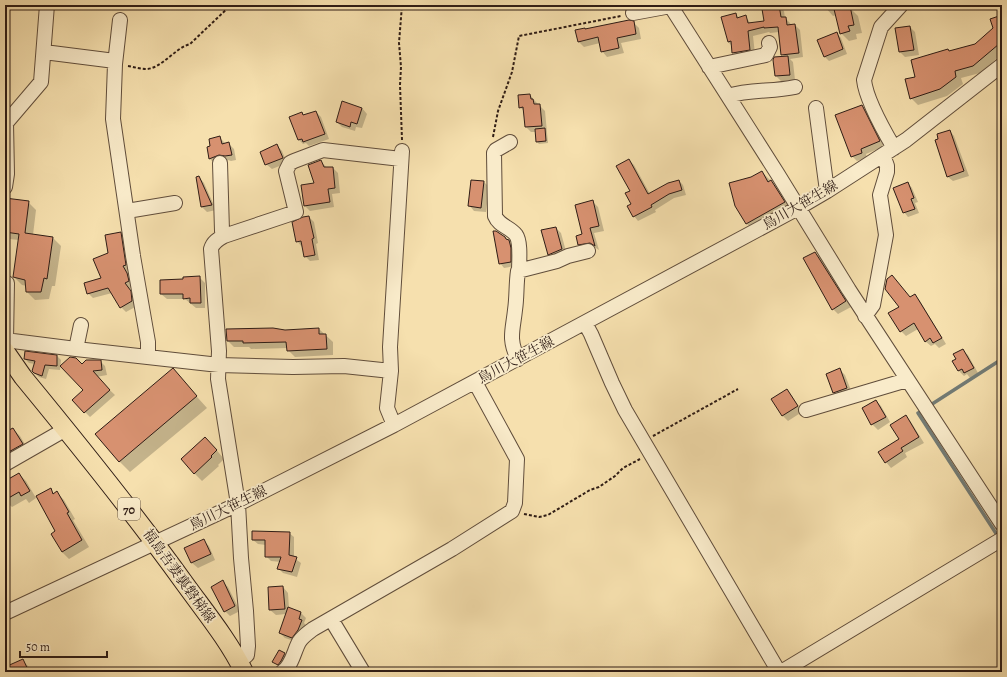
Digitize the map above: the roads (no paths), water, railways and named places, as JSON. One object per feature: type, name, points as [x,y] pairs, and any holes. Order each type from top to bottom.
[{"type":"main road","name":"福島吾妻裏磐梯線","points":[[5,344],[23,377],[155,542],[242,667]]},
{"type":"street","points":[[5,187],[7,174],[6,123],[41,82],[47,5]]},
{"type":"street","points":[[634,13],[670,5],[865,316],[1002,524]]},
{"type":"street","points":[[865,316],[872,305],[886,235],[880,195],[887,172],[888,151],[882,128],[865,88],[864,80],[881,27],[901,5]]},
{"type":"street","points":[[120,20],[115,63],[113,118],[148,342],[148,356]]},
{"type":"street","points":[[709,67],[766,55],[770,47],[769,43]]},
{"type":"street","points":[[44,52],[115,63]]},
{"type":"street","name":"鳥川大笹生線","points":[[5,613],[238,504],[394,425],[798,208],[888,151],[1002,65]]},
{"type":"street","points":[[728,96],[737,93],[795,87]]},
{"type":"street","points":[[816,108],[827,191]]},
{"type":"street","points":[[510,142],[496,150],[494,153],[495,216],[500,224],[514,234],[518,239],[519,271],[512,325],[512,346],[518,359]]},
{"type":"street","points":[[242,667],[247,655],[248,646],[238,504],[218,379],[219,351],[211,249],[213,244],[218,239],[224,236],[296,212],[286,171],[290,163],[323,150],[402,155],[390,347],[391,371],[387,408],[394,425]]},
{"type":"street","points":[[220,162],[222,231],[224,236]]},
{"type":"street","points":[[127,211],[175,203]]},
{"type":"street","points":[[519,271],[558,261],[568,256],[588,251]]},
{"type":"street","points":[[7,284],[5,344],[148,356],[218,365],[293,367],[344,366],[391,371]]},
{"type":"street","points":[[585,323],[617,395],[646,447],[780,672],[1002,539]]},
{"type":"street","points":[[76,349],[81,325]]},
{"type":"street","points":[[806,410],[907,380]]},
{"type":"street","points":[[282,672],[289,665],[303,637],[313,629],[452,548],[512,511],[515,507],[517,459],[475,382]]},
{"type":"street","points":[[5,464],[66,430]]},
{"type":"street","points":[[331,619],[362,672]]},
{"type":"waterway","points":[[929,406],[1002,359]]},
{"type":"waterway","points":[[924,410],[918,413],[999,538]]}]
